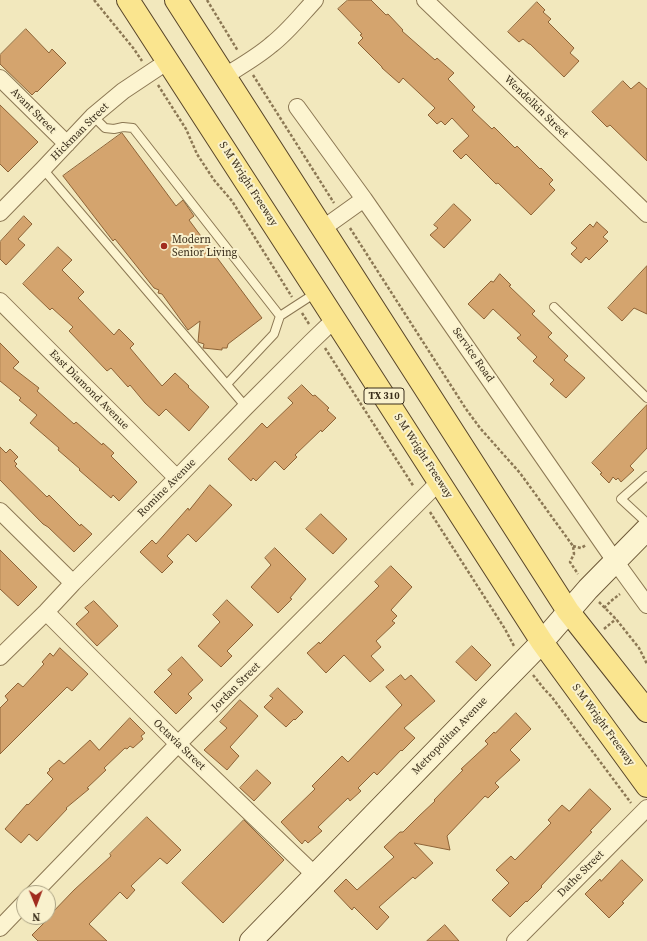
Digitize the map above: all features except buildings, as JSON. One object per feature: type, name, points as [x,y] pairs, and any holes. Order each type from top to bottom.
[{"type":"main road","name":"S M Wright Freeway","points":[[128,0],[542,642],[647,786]]},
{"type":"main road","points":[[176,0],[568,611],[647,711]]},
{"type":"street","points":[[225,76],[272,44],[288,30],[315,0]]},
{"type":"street","name":"Wendelkin Street","points":[[425,0],[647,214]]},
{"type":"street","name":"Hickman Street","points":[[0,213],[43,170],[93,116],[123,91],[168,61]]},
{"type":"street","name":"Avant Street","points":[[0,78],[67,144]]},
{"type":"street","name":"Service Road","points":[[297,107],[364,199],[615,562],[647,605]]},
{"type":"street","points":[[322,229],[364,199]]},
{"type":"street","name":"East Diamond Avenue","points":[[0,301],[177,478]]},
{"type":"street","name":"Romine Avenue","points":[[0,657],[46,612],[246,407],[335,320]]},
{"type":"street","name":"Jordan Street","points":[[42,885],[178,744],[439,482]]},
{"type":"street","points":[[0,511],[73,583]]},
{"type":"street","name":"Metropolitan Avenue","points":[[250,941],[542,642],[588,589],[647,529]]},
{"type":"street","name":"Octavia Street","points":[[46,612],[178,744],[314,874]]},
{"type":"street","name":"Dathe Street","points":[[515,941],[644,811]]},
{"type":"street","points":[[0,928],[16,911]]},
{"type":"lane","points":[[93,116],[104,128],[133,128],[280,316]]},
{"type":"lane","points":[[43,170],[246,407]]},
{"type":"lane","points":[[227,384],[274,334],[280,316],[317,292]]},
{"type":"lane","points":[[554,307],[647,398]]},
{"type":"lane","points":[[647,476],[621,499],[647,522]]},
{"type":"path","points":[[94,0],[134,49],[150,73],[186,129],[197,154],[214,180],[232,201],[317,337],[505,630],[511,642]]},
{"type":"path","points":[[207,0],[260,87],[466,409],[480,428],[520,473],[573,546],[574,554],[570,562]]},
{"type":"path","points":[[573,546],[581,548],[591,543]]},
{"type":"path","points":[[604,608],[624,591]]},
{"type":"path","points":[[599,603],[616,619],[639,648],[647,664]]},
{"type":"path","points":[[604,629],[616,619]]},
{"type":"path","points":[[538,683],[551,696],[644,811]]},
{"type":"place","name":"Modern Senior Living","points":[[164,246]]}]
